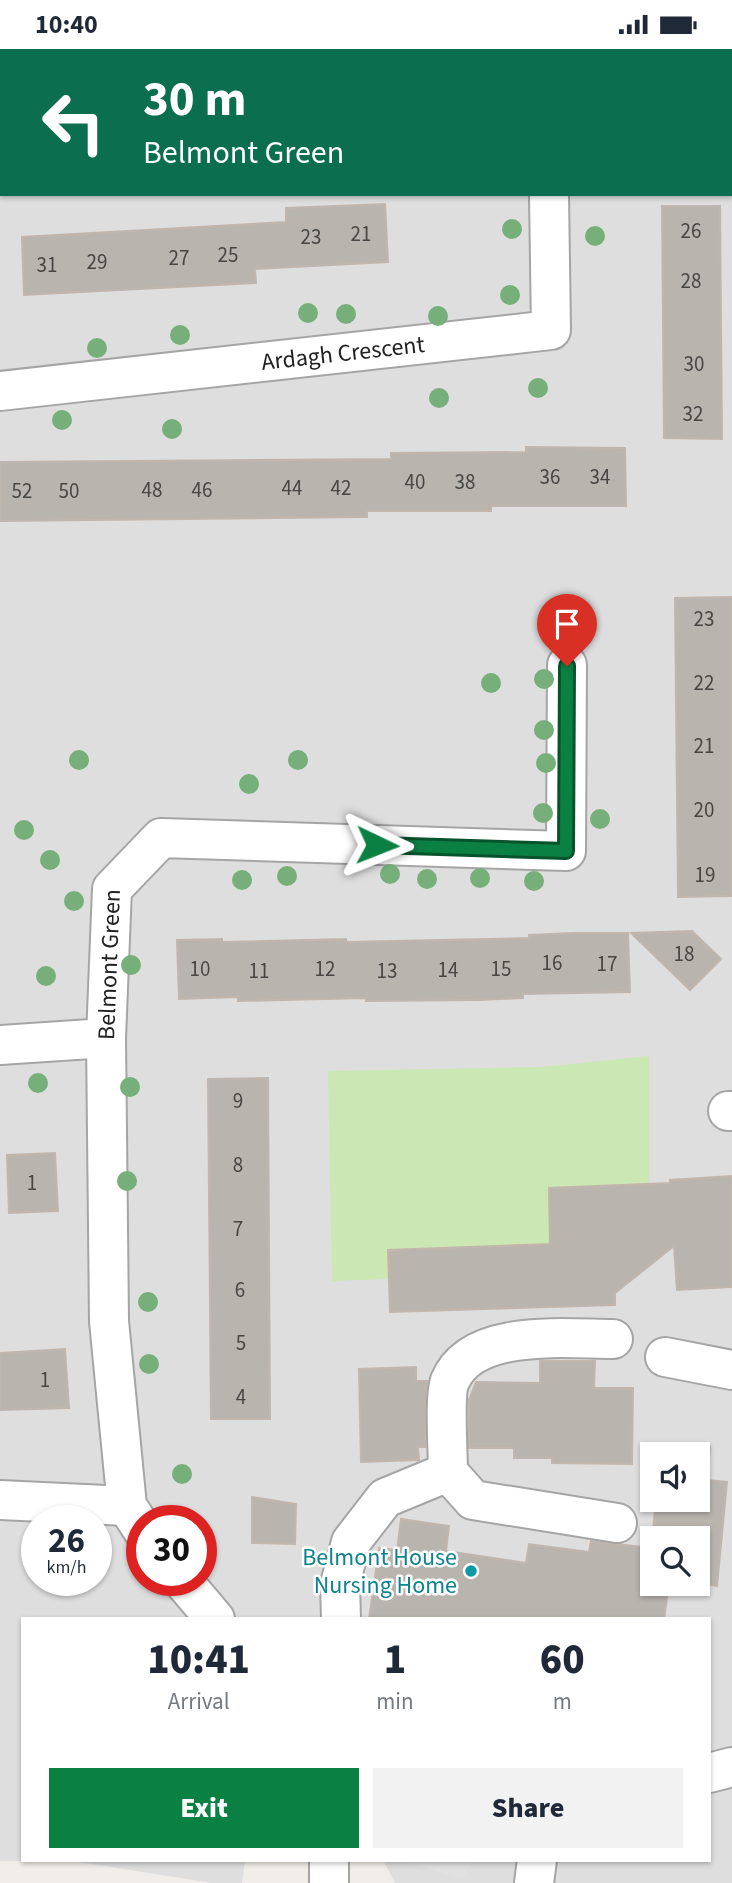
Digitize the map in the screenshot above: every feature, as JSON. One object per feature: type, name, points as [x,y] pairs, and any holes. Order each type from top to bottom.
[{"type":"street","name":"Ardagh Crescent","points":[[0,391],[551,330],[549,196]]},
{"type":"street","name":"Belmont Green","points":[[132,1505],[108,1321],[107,1038],[112,889],[161,838],[566,851],[567,666]]},
{"type":"street","points":[[0,1045],[107,1038]]},
{"type":"street","points":[[613,1339],[522,1339],[471,1353],[449,1381],[448,1472],[472,1500],[617,1523]]},
{"type":"street","points":[[665,1357],[732,1370]]},
{"type":"street","points":[[341,1617],[340,1584],[351,1542],[385,1498],[448,1472]]},
{"type":"street","points":[[0,1500],[126,1516]]},
{"type":"street","points":[[196,1596],[213,1617]]},
{"type":"street","points":[[711,1772],[732,1767]]},
{"type":"street","points":[[328,1883],[329,1862]]},
{"type":"street","points":[[534,1883],[537,1862]]},
{"type":"shaded area","points":[[0,196],[732,196],[732,1883],[395,1883],[384,1862],[711,1862],[711,1617],[21,1617],[21,1861],[0,1861]]},
{"type":"shaded area","points":[[79,1862],[245,1862],[242,1883],[212,1883]]},
{"type":"shaded area","points":[[408,1862],[470,1862],[463,1879]]},
{"type":"green space","points":[[649,1056],[649,1263],[549,1188],[550,1244],[388,1250],[389,1279],[332,1281],[328,1071],[541,1067]]},
{"type":"building","points":[[385,204],[388,262],[255,269],[256,283],[24,295],[22,237],[286,222],[286,208]]},
{"type":"building","points":[[662,206],[720,206],[722,439],[664,438]]},
{"type":"building","points":[[526,447],[625,448],[626,506],[491,506],[491,511],[367,511],[367,517],[0,521],[0,462],[391,459],[391,453],[526,452]]},
{"type":"building","points":[[732,597],[732,896],[678,897],[675,598]]},
{"type":"building","points":[[692,931],[721,959],[690,990],[631,933]]},
{"type":"building","points":[[628,933],[630,992],[523,994],[523,998],[480,1000],[366,1001],[366,998],[238,1001],[238,997],[179,999],[177,940],[222,939],[222,942],[346,939],[346,942],[529,938],[529,935]]},
{"type":"building","points":[[268,1078],[270,1419],[211,1419],[208,1079]]},
{"type":"building","points":[[55,1153],[58,1211],[9,1213],[7,1155]]},
{"type":"building","points":[[732,1176],[732,1287],[677,1290],[674,1246],[615,1293],[615,1305],[390,1312],[388,1250],[550,1244],[549,1188],[670,1183],[670,1180]]},
{"type":"building","points":[[65,1349],[69,1408],[0,1410],[0,1353]]},
{"type":"building","points":[[540,1361],[595,1361],[594,1388],[633,1388],[632,1464],[552,1463],[552,1458],[514,1458],[514,1448],[469,1448],[469,1400],[476,1382],[540,1383]]},
{"type":"building","points":[[416,1367],[416,1381],[427,1381],[425,1447],[418,1447],[419,1460],[361,1462],[359,1369]]},
{"type":"building","name":"Belmont House Nursing Home","points":[[710,1480],[727,1482],[717,1586],[710,1585],[710,1526],[653,1526],[655,1512],[710,1512]]},
{"type":"building","points":[[252,1497],[296,1504],[295,1544],[252,1543]]},
{"type":"building","name":"Belmont House Nursing Home","points":[[401,1519],[449,1526],[446,1551],[526,1563],[529,1544],[589,1552],[591,1541],[640,1547],[640,1596],[667,1596],[664,1617],[369,1617],[379,1548],[397,1550]]},
{"type":"place","name":"Belmont House Nursing Home","points":[[471,1571]]},
{"type":"route","points":[[377,845],[566,851],[567,666]]}]
